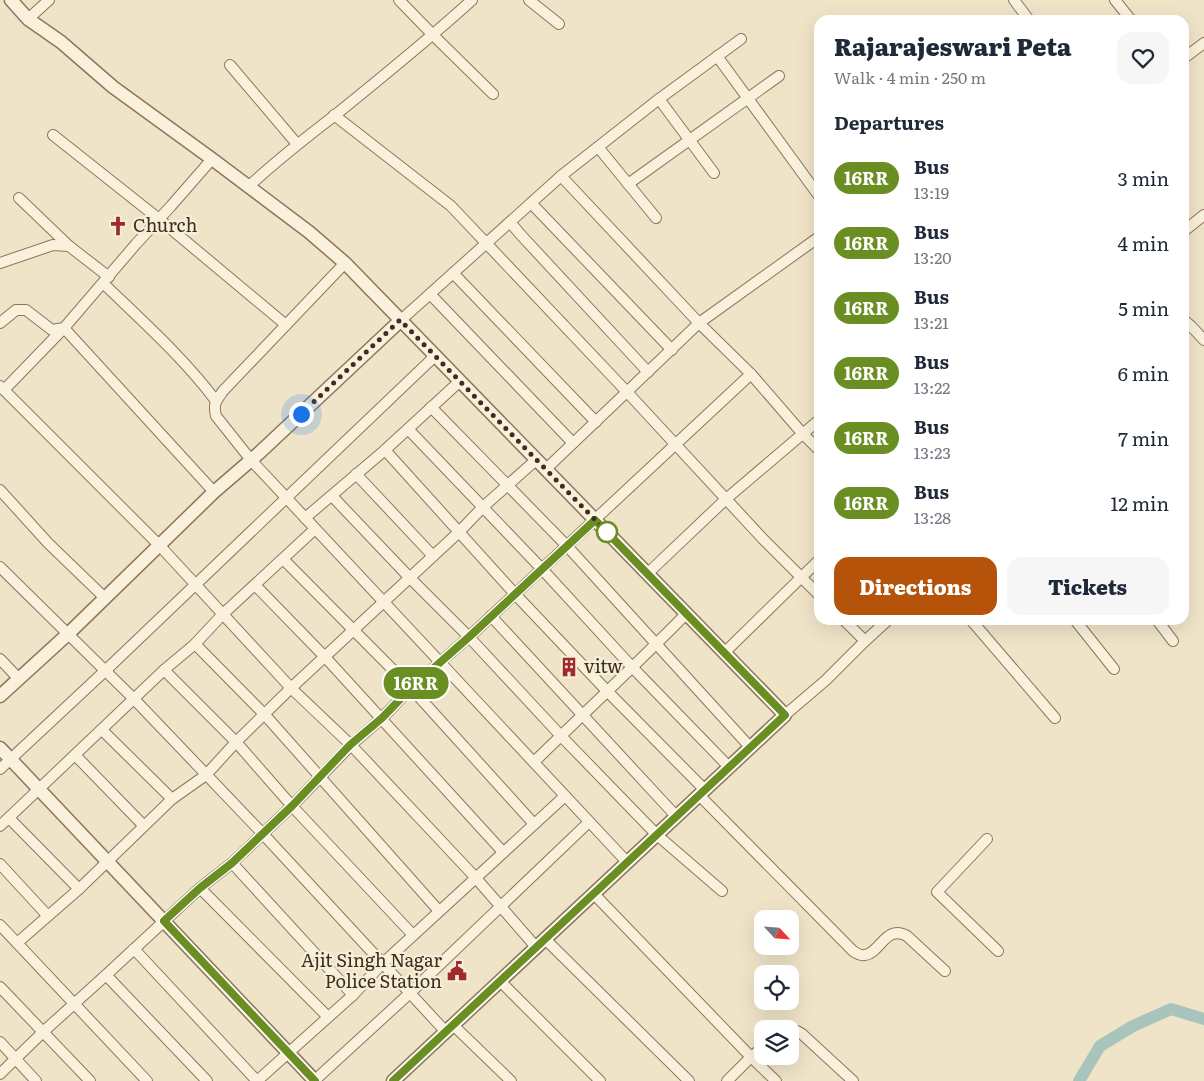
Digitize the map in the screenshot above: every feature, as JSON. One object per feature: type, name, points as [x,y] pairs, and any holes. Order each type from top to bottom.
[{"type":"street","points":[[10,0],[28,19],[61,42],[113,87],[212,158],[309,232],[346,263],[785,715]]},
{"type":"street","points":[[28,19],[49,0]]},
{"type":"street","points":[[399,0],[493,94]]},
{"type":"street","points":[[248,187],[296,144],[334,116],[433,35],[472,0]]},
{"type":"street","points":[[529,0],[559,24]]},
{"type":"street","points":[[1014,0],[1025,15]]},
{"type":"street","points":[[1115,0],[1127,15]]},
{"type":"street","points":[[0,696],[69,633],[214,492],[251,460],[400,320],[561,176],[659,99],[741,39]]},
{"type":"street","points":[[1189,54],[1204,43]]},
{"type":"street","points":[[717,56],[814,189]]},
{"type":"street","points":[[230,65],[296,144]]},
{"type":"street","points":[[628,184],[779,76]]},
{"type":"street","points":[[659,99],[714,173]]},
{"type":"street","points":[[334,116],[451,206],[814,590]]},
{"type":"street","points":[[54,135],[159,218],[286,326]]},
{"type":"street","points":[[598,147],[656,218]]},
{"type":"street","points":[[212,158],[64,328],[2,388],[160,546],[292,688],[350,745],[475,877],[500,906],[689,1081]]},
{"type":"street","points":[[561,176],[699,324],[751,374],[814,445]]},
{"type":"street","points":[[19,198],[106,280],[195,374],[216,401]]},
{"type":"street","points":[[531,203],[672,350]]},
{"type":"street","points":[[1189,228],[1204,216]]},
{"type":"street","points":[[510,222],[648,372]]},
{"type":"street","points":[[546,469],[699,324],[814,240]]},
{"type":"street","points":[[0,263],[53,245],[69,246]]},
{"type":"street","points":[[346,263],[216,401],[216,416],[251,460],[286,498],[627,862]]},
{"type":"street","points":[[453,273],[596,422]]},
{"type":"street","points":[[430,294],[573,444]]},
{"type":"street","points":[[0,323],[16,310],[26,310],[52,330],[64,328]]},
{"type":"street","points":[[1189,324],[1204,340]]},
{"type":"street","points":[[64,328],[214,492]]},
{"type":"street","points":[[0,769],[435,356]]},
{"type":"street","points":[[0,1074],[200,888],[232,863],[320,778],[350,745],[382,718],[411,688],[469,637],[751,374]]},
{"type":"street","points":[[305,518],[385,450],[460,381]]},
{"type":"street","points":[[431,407],[567,546],[750,747]]},
{"type":"street","points":[[647,574],[726,499],[814,424]]},
{"type":"street","points":[[408,429],[729,768]]},
{"type":"street","points":[[385,450],[515,594],[853,952],[865,955],[870,953],[890,935],[901,933],[907,936],[945,971]]},
{"type":"street","points":[[17,944],[172,799],[206,775],[236,742],[292,688],[459,532],[483,507],[536,460]]},
{"type":"street","points":[[356,474],[433,556]]},
{"type":"street","points":[[0,490],[48,543],[105,598]]},
{"type":"street","points":[[332,496],[657,835],[722,891]]},
{"type":"street","points":[[0,826],[164,670],[195,644],[223,614],[316,529]]},
{"type":"street","points":[[283,559],[411,688],[534,824]]},
{"type":"street","points":[[724,653],[814,565]]},
{"type":"street","points":[[0,568],[69,633],[134,699],[263,834],[410,993],[511,1081]]},
{"type":"street","points":[[255,586],[326,657],[503,852]]},
{"type":"street","points":[[534,762],[686,614]]},
{"type":"street","points":[[491,616],[676,816]]},
{"type":"street","points":[[849,625],[864,641]]},
{"type":"street","points":[[401,1078],[449,1028],[750,747],[826,680],[882,625]]},
{"type":"street","points":[[975,625],[1055,718]]},
{"type":"street","points":[[1079,625],[1114,669]]},
{"type":"street","points":[[1160,625],[1173,641]]},
{"type":"street","points":[[195,644],[265,715],[439,911]]},
{"type":"street","points":[[0,659],[19,679]]},
{"type":"street","points":[[164,670],[236,742],[292,806],[413,935]]},
{"type":"street","points":[[102,730],[172,799]]},
{"type":"street","points":[[0,748],[314,1081],[410,993],[589,822]]},
{"type":"street","points":[[75,755],[144,826]]},
{"type":"street","points":[[134,949],[257,1081],[353,995],[382,964],[565,796]]},
{"type":"street","points":[[9,818],[78,888]]},
{"type":"street","points":[[987,839],[936,892],[998,951]]},
{"type":"street","points":[[232,863],[353,995]]},
{"type":"street","points":[[0,864],[47,916]]},
{"type":"street","points":[[200,888],[328,1017]]},
{"type":"street","points":[[594,894],[776,1081]]},
{"type":"street","points":[[0,925],[147,1081]]},
{"type":"street","points":[[106,976],[207,1081]]},
{"type":"street","points":[[500,981],[600,1081]]},
{"type":"street","points":[[0,988],[90,1081]]},
{"type":"street","points":[[799,1032],[853,1081]]},
{"type":"street","points":[[0,1042],[36,1081]]},
{"type":"street","points":[[726,1081],[752,1057]]},
{"type":"waterway","points":[[1079,1081],[1100,1046],[1133,1026],[1171,1009],[1204,1019]]},
{"type":"bus line","name":"16RR","points":[[315,1081],[164,921],[200,888],[232,863],[292,806],[350,745],[382,718],[411,688],[595,520],[785,715],[393,1081]]},
{"type":"place","name":"Church","points":[[118,226]]},
{"type":"place","name":"vitw","points":[[569,667]]},
{"type":"place","name":"Ajit Singh Nagar Police Station","points":[[457,971]]},
{"type":"route","points":[[301,414],[400,320],[607,532]]}]
